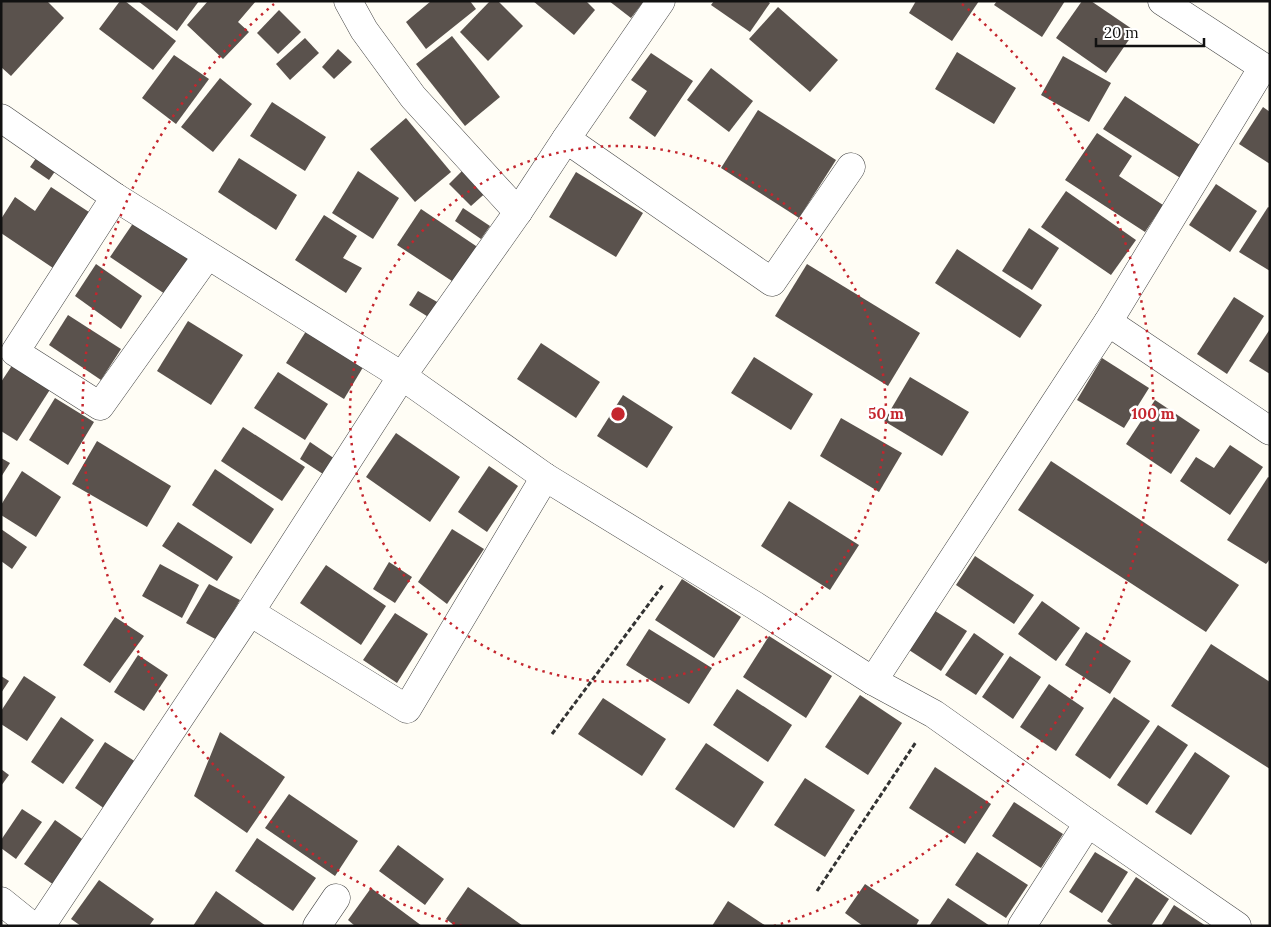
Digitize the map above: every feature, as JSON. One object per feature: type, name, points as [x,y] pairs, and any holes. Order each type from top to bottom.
[{"type":"street","points":[[348,1],[364,30],[413,97],[518,212]]},
{"type":"street","points":[[42,926],[250,612],[402,376],[518,212],[566,138],[661,1]]},
{"type":"street","points":[[873,681],[1108,322],[1266,68],[1162,1]]},
{"type":"street","points":[[1,118],[115,197],[402,376],[545,477],[754,605],[873,681],[934,714],[1237,926]]},
{"type":"street","points":[[566,138],[772,282],[851,167]]},
{"type":"street","points":[[115,197],[15,352],[100,406],[207,256]]},
{"type":"street","points":[[1108,322],[1270,431]]},
{"type":"street","points":[[250,612],[407,709],[545,477]]},
{"type":"street","points":[[1022,926],[1088,823]]},
{"type":"street","points":[[317,926],[336,898]]},
{"type":"street","points":[[1,901],[32,926]]},
{"type":"path","points":[[552,734],[681,561]]},
{"type":"path","points":[[817,891],[934,714]]},
{"type":"building","points":[[1,1],[47,1],[64,18],[11,76],[1,67]]},
{"type":"building","points":[[120,1],[125,1],[176,41],[153,70],[99,29]]},
{"type":"building","points":[[138,1],[199,1],[177,31]]},
{"type":"building","points":[[208,1],[256,1],[238,22],[249,32],[223,59],[187,25]]},
{"type":"building","points":[[431,1],[470,1],[476,9],[426,49],[406,22]]},
{"type":"building","points":[[490,1],[498,1],[523,26],[488,61],[460,32]]},
{"type":"building","points":[[533,1],[586,1],[595,10],[574,35]]},
{"type":"building","points":[[609,1],[644,1],[631,18]]},
{"type":"building","points":[[714,1],[767,1],[770,3],[750,32],[711,5]]},
{"type":"building","points":[[916,1],[979,1],[952,41],[909,13]]},
{"type":"building","points":[[997,1],[1065,1],[1042,37],[994,5]]},
{"type":"building","points":[[1082,1],[1091,1],[1135,31],[1106,73],[1056,38]]},
{"type":"building","points":[[778,7],[838,60],[810,92],[749,39]]},
{"type":"building","points":[[279,10],[301,32],[278,54],[257,33]]},
{"type":"building","points":[[452,36],[500,97],[465,126],[416,64]]},
{"type":"building","points":[[305,38],[319,53],[290,80],[276,64]]},
{"type":"building","points":[[338,49],[352,62],[334,79],[322,67]]},
{"type":"building","points":[[957,52],[1016,88],[994,124],[935,89]]},
{"type":"building","points":[[651,53],[693,81],[655,137],[629,118],[647,91],[631,80]]},
{"type":"building","points":[[174,55],[209,79],[176,124],[142,98]]},
{"type":"building","points":[[1063,56],[1111,83],[1089,122],[1041,95]]},
{"type":"building","points":[[711,68],[753,101],[729,132],[687,100]]},
{"type":"building","points":[[220,78],[252,104],[213,152],[181,127]]},
{"type":"building","points":[[1125,96],[1203,147],[1182,179],[1103,129]]},
{"type":"building","points":[[272,102],[326,137],[305,171],[250,136]]},
{"type":"building","points":[[1263,107],[1270,112],[1270,164],[1239,144]]},
{"type":"building","points":[[758,110],[836,160],[799,218],[721,168]]},
{"type":"building","points":[[406,118],[451,172],[415,202],[370,149]]},
{"type":"building","points":[[1097,133],[1132,156],[1119,176],[1163,205],[1145,232],[1065,180]]},
{"type":"building","points":[[43,148],[63,160],[49,180],[30,167]]},
{"type":"building","points":[[239,158],[297,195],[276,230],[218,192]]},
{"type":"building","points":[[467,166],[490,189],[471,206],[449,184]]},
{"type":"building","points":[[358,171],[399,198],[373,239],[332,213]]},
{"type":"building","points":[[576,172],[643,213],[616,257],[549,217]]},
{"type":"building","points":[[1216,184],[1257,211],[1230,252],[1189,225]]},
{"type":"building","points":[[51,187],[92,214],[56,270],[1,233],[1,219],[15,197],[35,211]]},
{"type":"building","points":[[1066,191],[1136,240],[1111,275],[1041,227]]},
{"type":"building","points":[[1268,207],[1270,208],[1270,271],[1239,252]]},
{"type":"building","points":[[463,208],[490,226],[481,239],[455,221]]},
{"type":"building","points":[[421,209],[479,248],[455,283],[397,245]]},
{"type":"building","points":[[324,215],[357,236],[343,258],[362,268],[346,293],[295,260]]},
{"type":"building","points":[[138,216],[193,254],[165,294],[110,257]]},
{"type":"building","points":[[1029,228],[1059,248],[1032,290],[1002,271]]},
{"type":"building","points":[[957,249],[1042,305],[1020,338],[935,283]]},
{"type":"building","points":[[96,264],[142,296],[121,329],[75,296]]},
{"type":"building","points":[[807,264],[920,333],[888,386],[775,316]]},
{"type":"building","points":[[418,291],[439,303],[430,318],[409,305]]},
{"type":"building","points":[[1234,297],[1264,316],[1227,374],[1197,354]]},
{"type":"building","points":[[68,315],[121,349],[101,380],[49,345]]},
{"type":"building","points":[[188,321],[243,355],[211,405],[157,371]]},
{"type":"building","points":[[308,328],[365,364],[344,399],[286,363]]},
{"type":"building","points":[[1270,329],[1270,374],[1249,361]]},
{"type":"building","points":[[541,343],[600,382],[576,418],[517,379]]},
{"type":"building","points":[[754,357],[813,394],[791,430],[731,393]]},
{"type":"building","points":[[1102,358],[1149,388],[1124,428],[1077,400]]},
{"type":"building","points":[[13,364],[51,388],[17,441],[1,431],[1,382]]},
{"type":"building","points":[[278,372],[328,404],[305,440],[254,408]]},
{"type":"building","points":[[910,377],[969,412],[942,456],[884,421]]},
{"type":"building","points":[[623,395],[673,427],[647,468],[597,436]]},
{"type":"building","points":[[55,398],[94,422],[68,465],[29,440]]},
{"type":"building","points":[[1155,400],[1200,430],[1171,474],[1126,444]]},
{"type":"building","points":[[841,418],[902,453],[879,492],[820,456]]},
{"type":"building","points":[[243,427],[305,467],[282,501],[221,461]]},
{"type":"building","points":[[396,433],[460,477],[430,522],[366,477]]},
{"type":"building","points":[[97,441],[171,486],[147,527],[72,484]]},
{"type":"building","points":[[310,442],[338,461],[326,476],[300,459]]},
{"type":"building","points":[[1230,445],[1263,467],[1230,515],[1180,481],[1196,457],[1214,468]]},
{"type":"building","points":[[1,458],[10,463],[1,477]]},
{"type":"building","points":[[1051,461],[1239,585],[1206,632],[1018,510]]},
{"type":"building","points":[[489,466],[518,486],[487,532],[458,512]]},
{"type":"building","points":[[215,469],[274,509],[251,544],[192,505]]},
{"type":"building","points":[[22,471],[61,497],[36,537],[1,515],[1,505]]},
{"type":"building","points":[[1268,477],[1270,478],[1270,559],[1266,564],[1227,540]]},
{"type":"building","points":[[789,501],[859,545],[830,590],[761,546]]},
{"type":"building","points":[[178,522],[233,557],[217,581],[162,546]]},
{"type":"building","points":[[1,529],[27,547],[12,569],[1,561]]},
{"type":"building","points":[[452,529],[484,549],[447,604],[418,582]]},
{"type":"building","points":[[975,556],[1034,595],[1014,624],[956,585]]},
{"type":"building","points":[[389,562],[412,577],[395,603],[373,589]]},
{"type":"building","points":[[160,564],[199,585],[182,618],[142,596]]},
{"type":"building","points":[[326,565],[386,606],[361,645],[300,603]]},
{"type":"building","points":[[682,579],[741,617],[714,658],[655,620]]},
{"type":"building","points":[[209,584],[240,600],[217,640],[186,623]]},
{"type":"building","points":[[1042,601],[1080,628],[1056,661],[1018,634]]},
{"type":"building","points":[[932,609],[967,631],[941,671],[906,648]]},
{"type":"building","points":[[395,613],[428,634],[397,683],[363,660]]},
{"type":"building","points":[[115,617],[144,636],[110,683],[83,665]]},
{"type":"building","points":[[649,629],[712,668],[689,704],[626,665]]},
{"type":"building","points":[[1086,632],[1131,661],[1110,694],[1065,665]]},
{"type":"building","points":[[974,633],[1004,654],[976,695],[945,675]]},
{"type":"building","points":[[769,636],[832,676],[806,718],[743,677]]},
{"type":"building","points":[[1211,644],[1270,682],[1270,769],[1171,706]]},
{"type":"building","points":[[138,655],[168,675],[144,711],[114,692]]},
{"type":"building","points":[[1010,656],[1041,677],[1013,719],[982,697]]},
{"type":"building","points":[[1,676],[9,681],[1,693]]},
{"type":"building","points":[[24,676],[56,697],[27,741],[1,724],[1,711]]},
{"type":"building","points":[[1049,684],[1084,708],[1056,751],[1020,727]]},
{"type":"building","points":[[737,689],[792,725],[768,762],[713,725]]},
{"type":"building","points":[[860,695],[902,723],[868,775],[825,747]]},
{"type":"building","points":[[1114,697],[1150,721],[1110,779],[1075,755]]},
{"type":"building","points":[[603,698],[666,739],[642,776],[578,734]]},
{"type":"building","points":[[61,717],[94,740],[63,784],[31,762]]},
{"type":"building","points":[[1158,725],[1188,745],[1147,805],[1117,785]]},
{"type":"building","points":[[220,732],[285,777],[247,833],[194,796]]},
{"type":"building","points":[[105,742],[136,762],[105,809],[75,788]]},
{"type":"building","points":[[706,743],[764,782],[734,828],[675,789]]},
{"type":"building","points":[[1195,752],[1230,776],[1191,835],[1155,812]]},
{"type":"building","points":[[935,767],[991,804],[965,844],[909,808]]},
{"type":"building","points":[[1,769],[9,775],[1,786]]},
{"type":"building","points":[[805,778],[855,810],[825,857],[774,825]]},
{"type":"building","points":[[289,794],[358,841],[335,876],[265,828]]},
{"type":"building","points":[[1014,802],[1063,834],[1041,868],[992,836]]},
{"type":"building","points":[[22,809],[42,822],[16,859],[1,848],[1,840]]},
{"type":"building","points":[[55,820],[85,841],[54,885],[24,864]]},
{"type":"building","points":[[257,838],[316,878],[293,911],[235,871]]},
{"type":"building","points":[[398,845],[444,879],[425,905],[379,871]]},
{"type":"building","points":[[977,852],[1028,885],[1006,918],[955,885]]},
{"type":"building","points":[[1095,852],[1128,872],[1102,913],[1069,892]]},
{"type":"building","points":[[1136,877],[1169,899],[1151,926],[1114,926],[1107,921]]},
{"type":"building","points":[[99,880],[154,919],[149,926],[81,926],[71,919]]},
{"type":"building","points":[[865,884],[919,920],[916,926],[863,926],[845,913]]},
{"type":"building","points":[[468,887],[523,926],[455,926],[446,919]]},
{"type":"building","points":[[371,888],[422,926],[355,926],[348,920]]},
{"type":"building","points":[[216,891],[266,926],[193,926]]},
{"type":"building","points":[[948,898],[990,926],[929,926]]},
{"type":"building","points":[[728,901],[766,926],[712,926]]},
{"type":"building","points":[[1174,905],[1206,926],[1161,926]]}]
